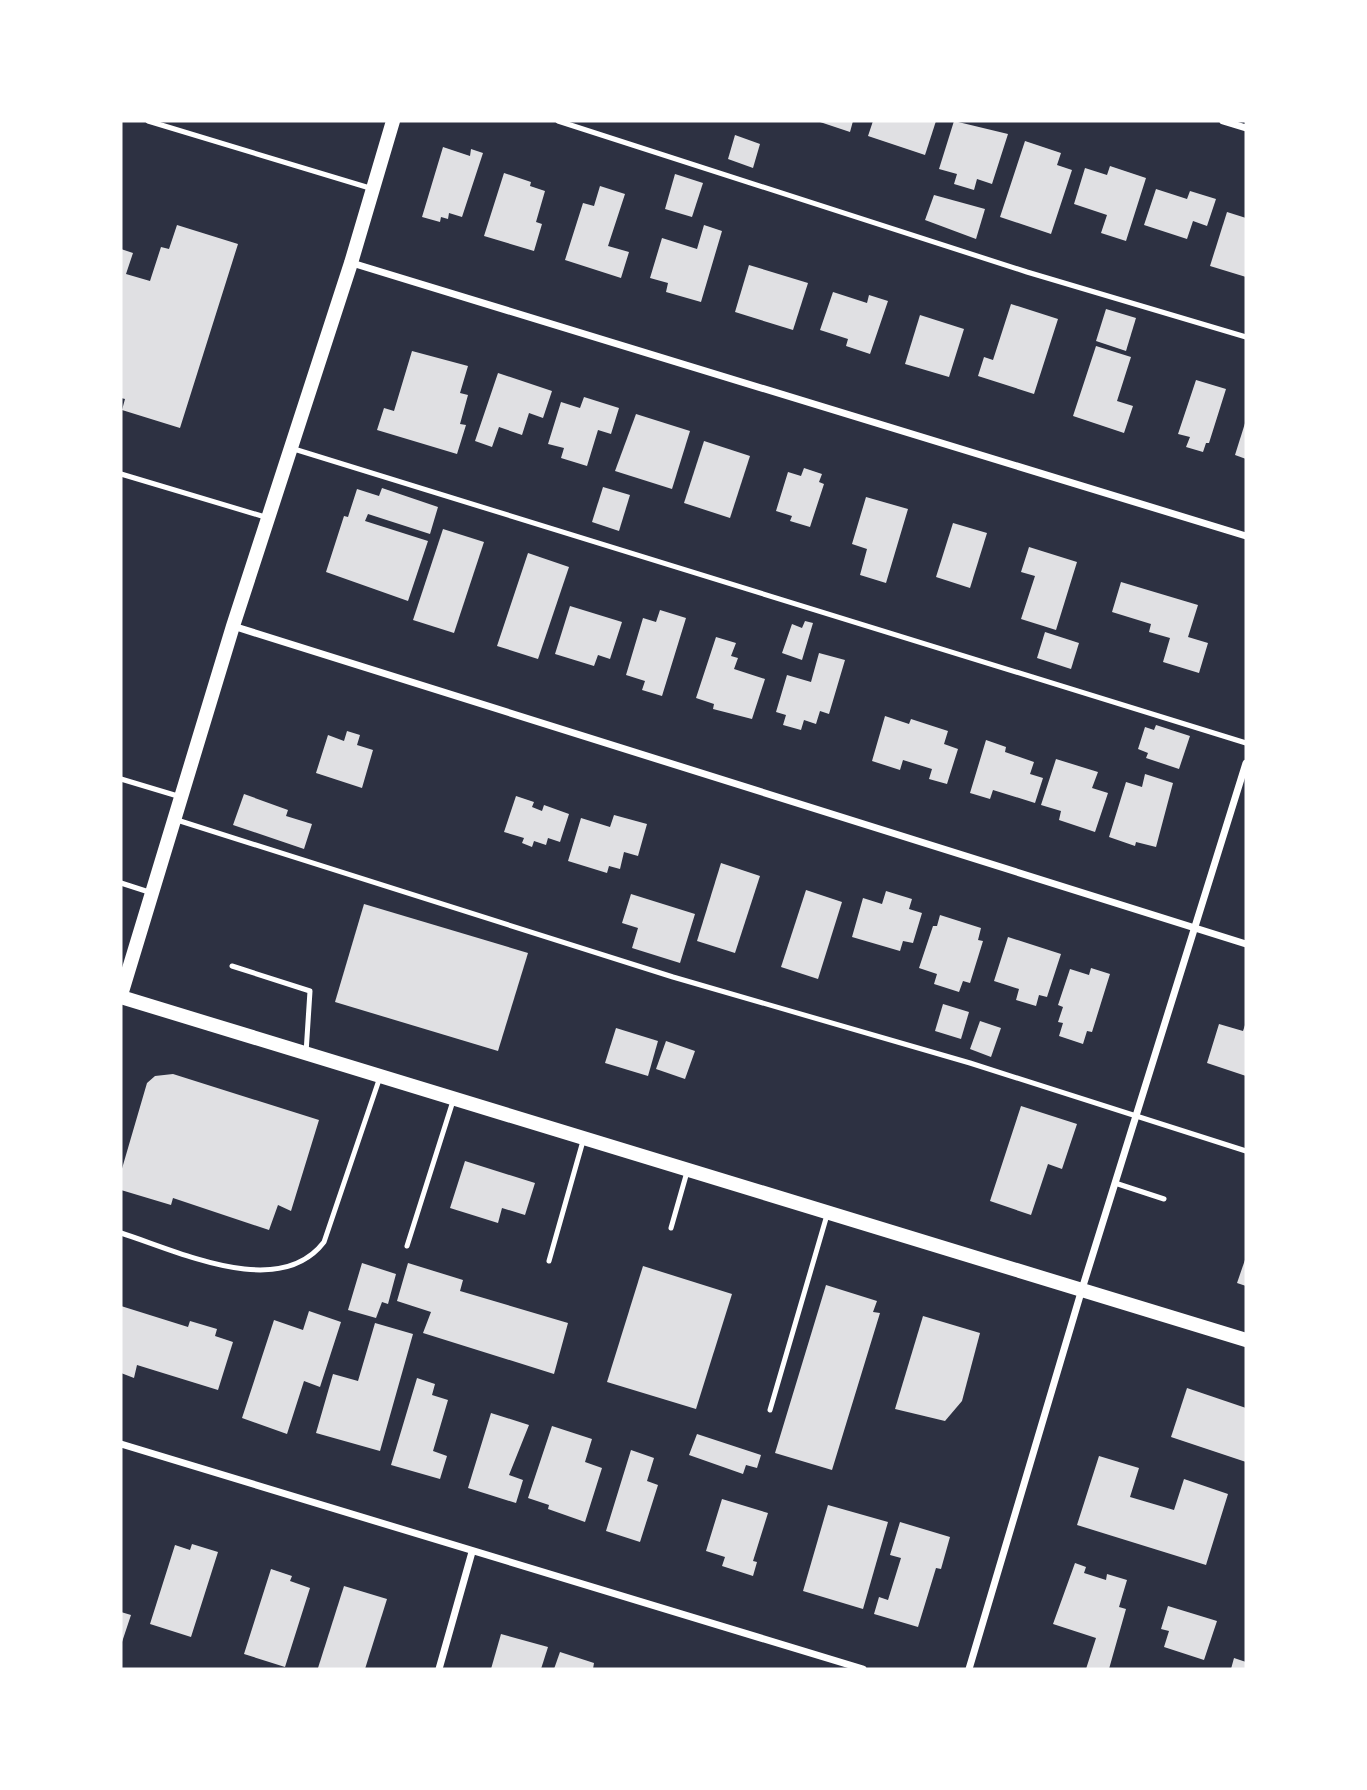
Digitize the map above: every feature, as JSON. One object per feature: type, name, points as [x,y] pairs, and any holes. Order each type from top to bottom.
[{"type":"main road","points":[[393,121],[351,262],[233,626],[121,996],[1246,1339]]},
{"type":"street","points":[[1223,121],[1246,128]]},
{"type":"street","points":[[351,262],[1246,536]]},
{"type":"street","points":[[233,626],[1246,944]]},
{"type":"street","points":[[970,1669],[1082,1289],[1246,763]]},
{"type":"street","points":[[121,1444],[863,1669]]},
{"type":"street","points":[[439,1669],[472,1552]]},
{"type":"lane","points":[[148,121],[373,189]]},
{"type":"lane","points":[[558,121],[1027,272],[1246,337]]},
{"type":"lane","points":[[291,448],[1246,743]]},
{"type":"lane","points":[[121,474],[268,518]]},
{"type":"lane","points":[[121,779],[181,797]]},
{"type":"lane","points":[[174,819],[673,977],[970,1063],[1246,1151]]},
{"type":"lane","points":[[121,883],[152,893]]},
{"type":"lane","points":[[232,966],[310,991],[306,1053]]},
{"type":"lane","points":[[121,1233],[247,1272],[297,1265],[317,1252],[324,1242],[380,1076]]},
{"type":"lane","points":[[407,1246],[454,1098]]},
{"type":"lane","points":[[549,1261],[584,1138]]},
{"type":"lane","points":[[671,1228],[688,1169]]},
{"type":"lane","points":[[1115,1183],[1164,1199]]},
{"type":"lane","points":[[770,1410],[827,1212]]},
{"type":"building","points":[[817,121],[853,121],[850,132]]},
{"type":"building","points":[[873,121],[936,121],[925,155],[868,136]]},
{"type":"building","points":[[954,121],[1008,134],[992,184],[977,179],[974,190],[954,184],[957,174],[939,169]]},
{"type":"building","points":[[735,135],[760,144],[753,168],[728,159]]},
{"type":"building","points":[[1025,141],[1061,153],[1057,165],[1072,170],[1051,234],[1000,217]]},
{"type":"building","points":[[443,147],[470,156],[471,149],[483,153],[462,217],[449,213],[448,219],[441,217],[440,222],[422,217]]},
{"type":"building","points":[[1110,166],[1146,178],[1126,241],[1101,233],[1107,215],[1074,204],[1085,168],[1107,175]]},
{"type":"building","points":[[504,173],[531,182],[530,186],[545,191],[536,222],[542,224],[534,251],[484,236]]},
{"type":"building","points":[[675,174],[703,183],[692,217],[665,209]]},
{"type":"building","points":[[600,186],[625,194],[608,246],[629,252],[621,278],[565,260],[583,203],[594,206]]},
{"type":"building","points":[[1156,189],[1187,199],[1190,191],[1216,199],[1207,226],[1193,221],[1187,239],[1144,225]]},
{"type":"building","points":[[934,195],[985,209],[976,239],[925,220]]},
{"type":"building","points":[[1227,212],[1246,218],[1246,277],[1210,266]]},
{"type":"building","points":[[177,225],[238,244],[180,428],[122,410],[125,399],[121,398],[121,249],[133,253],[126,274],[150,281],[161,247],[169,249]]},
{"type":"building","points":[[704,225],[722,231],[701,302],[666,292],[668,283],[650,278],[662,238],[697,249]]},
{"type":"building","points":[[749,265],[808,283],[793,330],[735,312]]},
{"type":"building","points":[[833,292],[867,303],[869,295],[888,301],[870,354],[846,346],[848,339],[820,330]]},
{"type":"building","points":[[1011,304],[1058,319],[1034,394],[978,376],[984,357],[993,360]]},
{"type":"building","points":[[1106,309],[1136,318],[1126,351],[1096,341]]},
{"type":"building","points":[[920,315],[964,329],[949,377],[905,364]]},
{"type":"building","points":[[1096,346],[1131,357],[1117,401],[1133,406],[1124,433],[1073,416]]},
{"type":"building","points":[[412,351],[468,366],[460,393],[468,395],[460,424],[466,425],[457,454],[377,430],[384,408],[394,411]]},
{"type":"building","points":[[498,373],[552,391],[543,418],[529,413],[522,435],[499,427],[492,447],[475,441]]},
{"type":"building","points":[[1196,380],[1226,389],[1209,443],[1206,443],[1203,452],[1186,447],[1190,437],[1178,434]]},
{"type":"building","points":[[584,397],[619,408],[611,434],[598,430],[587,466],[561,458],[564,448],[548,444],[561,402],[580,408]]},
{"type":"building","points":[[636,414],[690,431],[672,489],[615,471]]},
{"type":"building","points":[[1246,420],[1246,459],[1235,455]]},
{"type":"building","points":[[704,441],[750,456],[730,518],[684,503]]},
{"type":"building","points":[[804,468],[822,474],[819,482],[824,484],[810,527],[790,521],[792,516],[776,511],[788,472],[801,476]]},
{"type":"building","points":[[603,487],[630,495],[619,531],[592,522]]},
{"type":"building","points":[[382,488],[438,507],[430,534],[368,514],[365,521],[428,541],[408,601],[326,572],[344,516],[348,517],[357,489],[379,496]]},
{"type":"building","points":[[866,497],[908,509],[886,583],[860,575],[867,549],[852,544]]},
{"type":"building","points":[[953,523],[987,533],[970,588],[936,577]]},
{"type":"building","points":[[443,529],[484,542],[454,633],[413,620]]},
{"type":"building","points":[[1029,547],[1077,562],[1056,630],[1021,619],[1035,576],[1021,572]]},
{"type":"building","points":[[528,553],[569,567],[538,659],[497,646]]},
{"type":"building","points":[[1121,582],[1198,605],[1188,637],[1208,643],[1199,673],[1163,662],[1170,638],[1149,632],[1151,624],[1112,612]]},
{"type":"building","points":[[570,606],[622,622],[610,659],[598,655],[594,666],[555,654]]},
{"type":"building","points":[[660,610],[686,618],[662,696],[642,690],[645,681],[626,675],[643,618],[656,622]]},
{"type":"building","points":[[805,621],[813,623],[802,660],[782,653],[792,624],[802,628]]},
{"type":"building","points":[[1045,632],[1079,643],[1071,669],[1037,658]]},
{"type":"building","points":[[716,637],[736,643],[731,656],[738,658],[734,669],[765,679],[752,719],[713,709],[714,704],[696,698]]},
{"type":"building","points":[[819,653],[845,660],[829,714],[820,711],[816,724],[804,720],[801,730],[783,725],[786,715],[776,712],[787,675],[811,682]]},
{"type":"building","points":[[885,716],[909,724],[911,719],[948,731],[944,744],[958,749],[947,784],[929,779],[932,769],[903,760],[900,770],[872,761]]},
{"type":"building","points":[[1156,725],[1190,736],[1179,769],[1146,758],[1148,753],[1138,749],[1145,727],[1154,730]]},
{"type":"building","points":[[347,731],[360,735],[357,745],[373,750],[362,788],[316,773],[328,735],[344,741]]},
{"type":"building","points":[[986,740],[1006,747],[1005,752],[1034,762],[1030,774],[1043,778],[1035,803],[993,790],[990,799],[970,793]]},
{"type":"building","points":[[1056,759],[1098,772],[1092,788],[1108,793],[1095,832],[1059,820],[1061,811],[1041,805]]},
{"type":"building","points":[[1145,774],[1173,783],[1156,847],[1136,842],[1135,846],[1109,837],[1126,782],[1142,787]]},
{"type":"building","points":[[244,794],[288,810],[286,816],[312,824],[304,849],[233,825]]},
{"type":"building","points":[[516,796],[534,802],[532,807],[542,811],[544,805],[569,814],[560,842],[548,838],[546,845],[534,841],[532,847],[522,843],[524,838],[504,832]]},
{"type":"building","points":[[614,815],[647,824],[638,856],[624,852],[620,869],[609,866],[607,873],[568,861],[581,818],[610,827]]},
{"type":"building","points":[[721,863],[760,876],[735,953],[697,941]]},
{"type":"building","points":[[806,890],[842,902],[818,979],[781,967]]},
{"type":"building","points":[[886,891],[912,899],[909,909],[922,913],[913,943],[903,941],[900,951],[852,937],[863,898],[882,904]]},
{"type":"building","points":[[631,894],[695,914],[680,963],[632,948],[638,928],[622,923]]},
{"type":"building","points":[[364,904],[528,953],[498,1051],[335,1002]]},
{"type":"building","points":[[940,915],[981,928],[978,940],[983,941],[970,983],[963,981],[959,992],[934,984],[937,974],[919,968],[933,926],[937,926]]},
{"type":"building","points":[[1008,937],[1061,954],[1047,997],[1039,995],[1036,1006],[1016,1000],[1019,989],[994,981]]},
{"type":"building","points":[[1091,968],[1110,974],[1092,1032],[1087,1031],[1083,1044],[1059,1036],[1063,1023],[1058,1022],[1063,1007],[1058,1005],[1070,969],[1089,975]]},
{"type":"building","points":[[943,1004],[969,1012],[961,1039],[935,1031]]},
{"type":"building","points":[[980,1021],[1001,1028],[991,1057],[970,1049]]},
{"type":"building","points":[[1246,1022],[1246,1076],[1207,1063],[1219,1024],[1243,1031]]},
{"type":"building","points":[[616,1028],[658,1041],[648,1076],[605,1063]]},
{"type":"building","points":[[666,1041],[695,1051],[685,1079],[656,1069]]},
{"type":"building","points":[[173,1074],[319,1120],[291,1211],[278,1205],[269,1230],[173,1198],[171,1205],[121,1190],[121,1172],[147,1083],[155,1076]]},
{"type":"building","points":[[1021,1106],[1077,1124],[1062,1169],[1048,1164],[1031,1215],[990,1201]]},
{"type":"building","points":[[465,1161],[535,1183],[525,1215],[502,1208],[498,1223],[450,1208]]},
{"type":"building","points":[[1246,1257],[1246,1286],[1237,1283]]},
{"type":"building","points":[[362,1263],[396,1274],[388,1304],[382,1302],[376,1318],[348,1310]]},
{"type":"building","points":[[408,1263],[463,1280],[460,1291],[568,1323],[554,1374],[423,1333],[431,1312],[397,1301]]},
{"type":"building","points":[[643,1266],[732,1294],[696,1409],[607,1382]]},
{"type":"building","points":[[826,1285],[877,1301],[873,1312],[880,1313],[832,1470],[775,1453]]},
{"type":"building","points":[[121,1306],[188,1327],[190,1321],[217,1329],[215,1336],[233,1342],[218,1390],[137,1365],[134,1378],[121,1373]]},
{"type":"building","points":[[309,1311],[341,1322],[320,1387],[304,1381],[287,1434],[242,1418],[274,1320],[303,1330]]},
{"type":"building","points":[[923,1316],[980,1333],[962,1401],[945,1421],[895,1409]]},
{"type":"building","points":[[375,1323],[413,1334],[380,1451],[316,1433],[333,1374],[358,1381]]},
{"type":"building","points":[[417,1378],[435,1384],[432,1395],[448,1400],[433,1451],[447,1456],[440,1479],[391,1465]]},
{"type":"building","points":[[1187,1388],[1246,1408],[1246,1462],[1171,1437]]},
{"type":"building","points":[[491,1413],[529,1425],[509,1475],[523,1480],[516,1503],[468,1488]]},
{"type":"building","points":[[552,1426],[592,1439],[585,1462],[602,1468],[585,1522],[548,1509],[549,1505],[528,1498]]},
{"type":"building","points":[[697,1434],[761,1455],[757,1468],[746,1465],[743,1474],[689,1455]]},
{"type":"building","points":[[631,1450],[654,1458],[647,1481],[658,1485],[640,1542],[606,1531]]},
{"type":"building","points":[[1099,1456],[1139,1468],[1130,1497],[1174,1510],[1184,1479],[1228,1494],[1206,1565],[1077,1525]]},
{"type":"building","points":[[722,1499],[768,1513],[753,1561],[757,1562],[753,1576],[722,1566],[725,1557],[706,1551]]},
{"type":"building","points":[[828,1505],[888,1522],[863,1609],[803,1591]]},
{"type":"building","points":[[900,1522],[950,1537],[941,1569],[936,1568],[918,1627],[874,1614],[879,1597],[888,1600],[901,1558],[890,1555]]},
{"type":"building","points":[[192,1544],[218,1552],[191,1637],[150,1624],[175,1545],[190,1550]]},
{"type":"building","points":[[1075,1563],[1086,1567],[1084,1573],[1106,1580],[1107,1574],[1127,1580],[1119,1607],[1126,1609],[1109,1669],[1086,1669],[1096,1638],[1053,1624]]},
{"type":"building","points":[[271,1569],[292,1576],[290,1581],[310,1588],[285,1667],[244,1654]]},
{"type":"building","points":[[344,1586],[387,1599],[365,1669],[321,1669],[318,1668]]},
{"type":"building","points":[[1168,1606],[1217,1621],[1204,1660],[1164,1647],[1169,1631],[1161,1629]]},
{"type":"building","points":[[121,1612],[131,1615],[121,1645]]},
{"type":"building","points":[[501,1634],[548,1647],[541,1669],[491,1669]]},
{"type":"building","points":[[560,1652],[594,1663],[593,1669],[554,1669]]},
{"type":"building","points":[[1234,1658],[1246,1662],[1246,1669],[1231,1669]]}]
